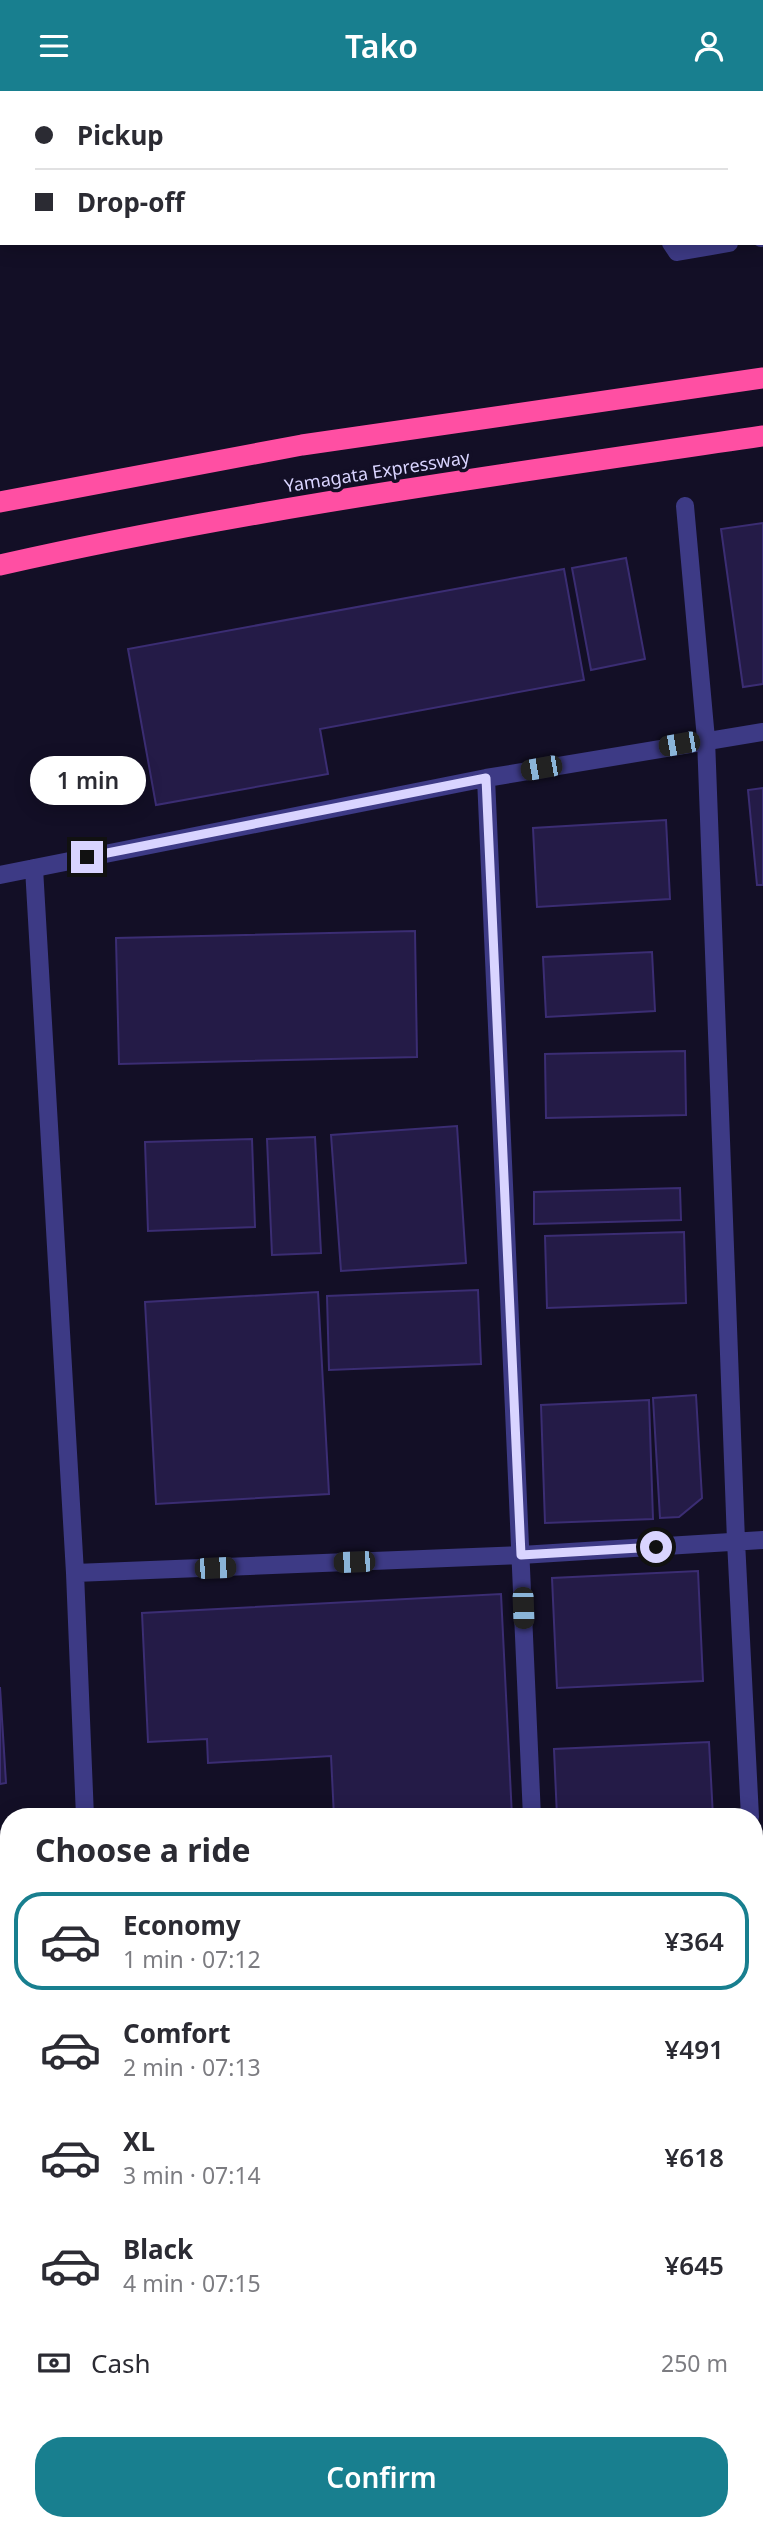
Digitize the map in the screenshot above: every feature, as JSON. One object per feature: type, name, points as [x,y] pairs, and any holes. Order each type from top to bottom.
[{"type":"highway","name":"Yamagata Expressway","points":[[0,502],[302,445],[763,378]]},
{"type":"highway","name":"Yamagata Expressway","points":[[0,565],[127,537],[318,501],[763,436]]},
{"type":"street","points":[[672,245],[677,252],[717,245]]},
{"type":"street","points":[[685,506],[706,739],[736,1541],[750,1808]]},
{"type":"street","points":[[0,875],[486,778],[706,739],[763,732]]},
{"type":"street","points":[[486,778],[532,1808]]},
{"type":"street","points":[[34,867],[75,1573],[85,1808]]},
{"type":"street","points":[[75,1573],[521,1555],[763,1540]]},
{"type":"building","points":[[763,523],[763,684],[743,687],[721,529]]},
{"type":"building","points":[[626,558],[645,659],[591,670],[572,568]]},
{"type":"building","points":[[564,569],[584,680],[320,729],[328,774],[156,805],[128,649]]},
{"type":"building","points":[[763,788],[763,885],[757,885],[748,790]]},
{"type":"building","points":[[666,820],[670,899],[537,907],[533,828]]},
{"type":"building","points":[[415,931],[417,1057],[119,1064],[116,938]]},
{"type":"building","points":[[652,952],[655,1011],[546,1017],[543,957]]},
{"type":"building","points":[[685,1051],[686,1115],[546,1118],[545,1054]]},
{"type":"building","points":[[457,1126],[466,1263],[341,1271],[331,1135]]},
{"type":"building","points":[[315,1137],[321,1253],[272,1255],[267,1139]]},
{"type":"building","points":[[252,1139],[255,1227],[148,1231],[145,1142]]},
{"type":"building","points":[[680,1188],[681,1220],[534,1224],[534,1192]]},
{"type":"building","points":[[684,1232],[686,1303],[547,1308],[545,1236]]},
{"type":"building","points":[[478,1290],[481,1364],[329,1370],[327,1296]]},
{"type":"building","points":[[318,1292],[329,1494],[156,1504],[145,1302]]},
{"type":"building","points":[[696,1395],[702,1498],[679,1517],[660,1518],[653,1398]]},
{"type":"building","points":[[649,1400],[653,1519],[545,1523],[541,1405]]},
{"type":"building","points":[[698,1571],[703,1681],[557,1688],[552,1578]]},
{"type":"building","points":[[501,1594],[512,1808],[334,1808],[331,1756],[208,1763],[207,1739],[148,1742],[142,1613]]},
{"type":"building","points":[[0,1687],[6,1783],[0,1784]]},
{"type":"building","points":[[709,1742],[713,1808],[557,1808],[554,1749]]},
{"type":"route","points":[[87,857],[486,778],[521,1555],[656,1547]]}]
